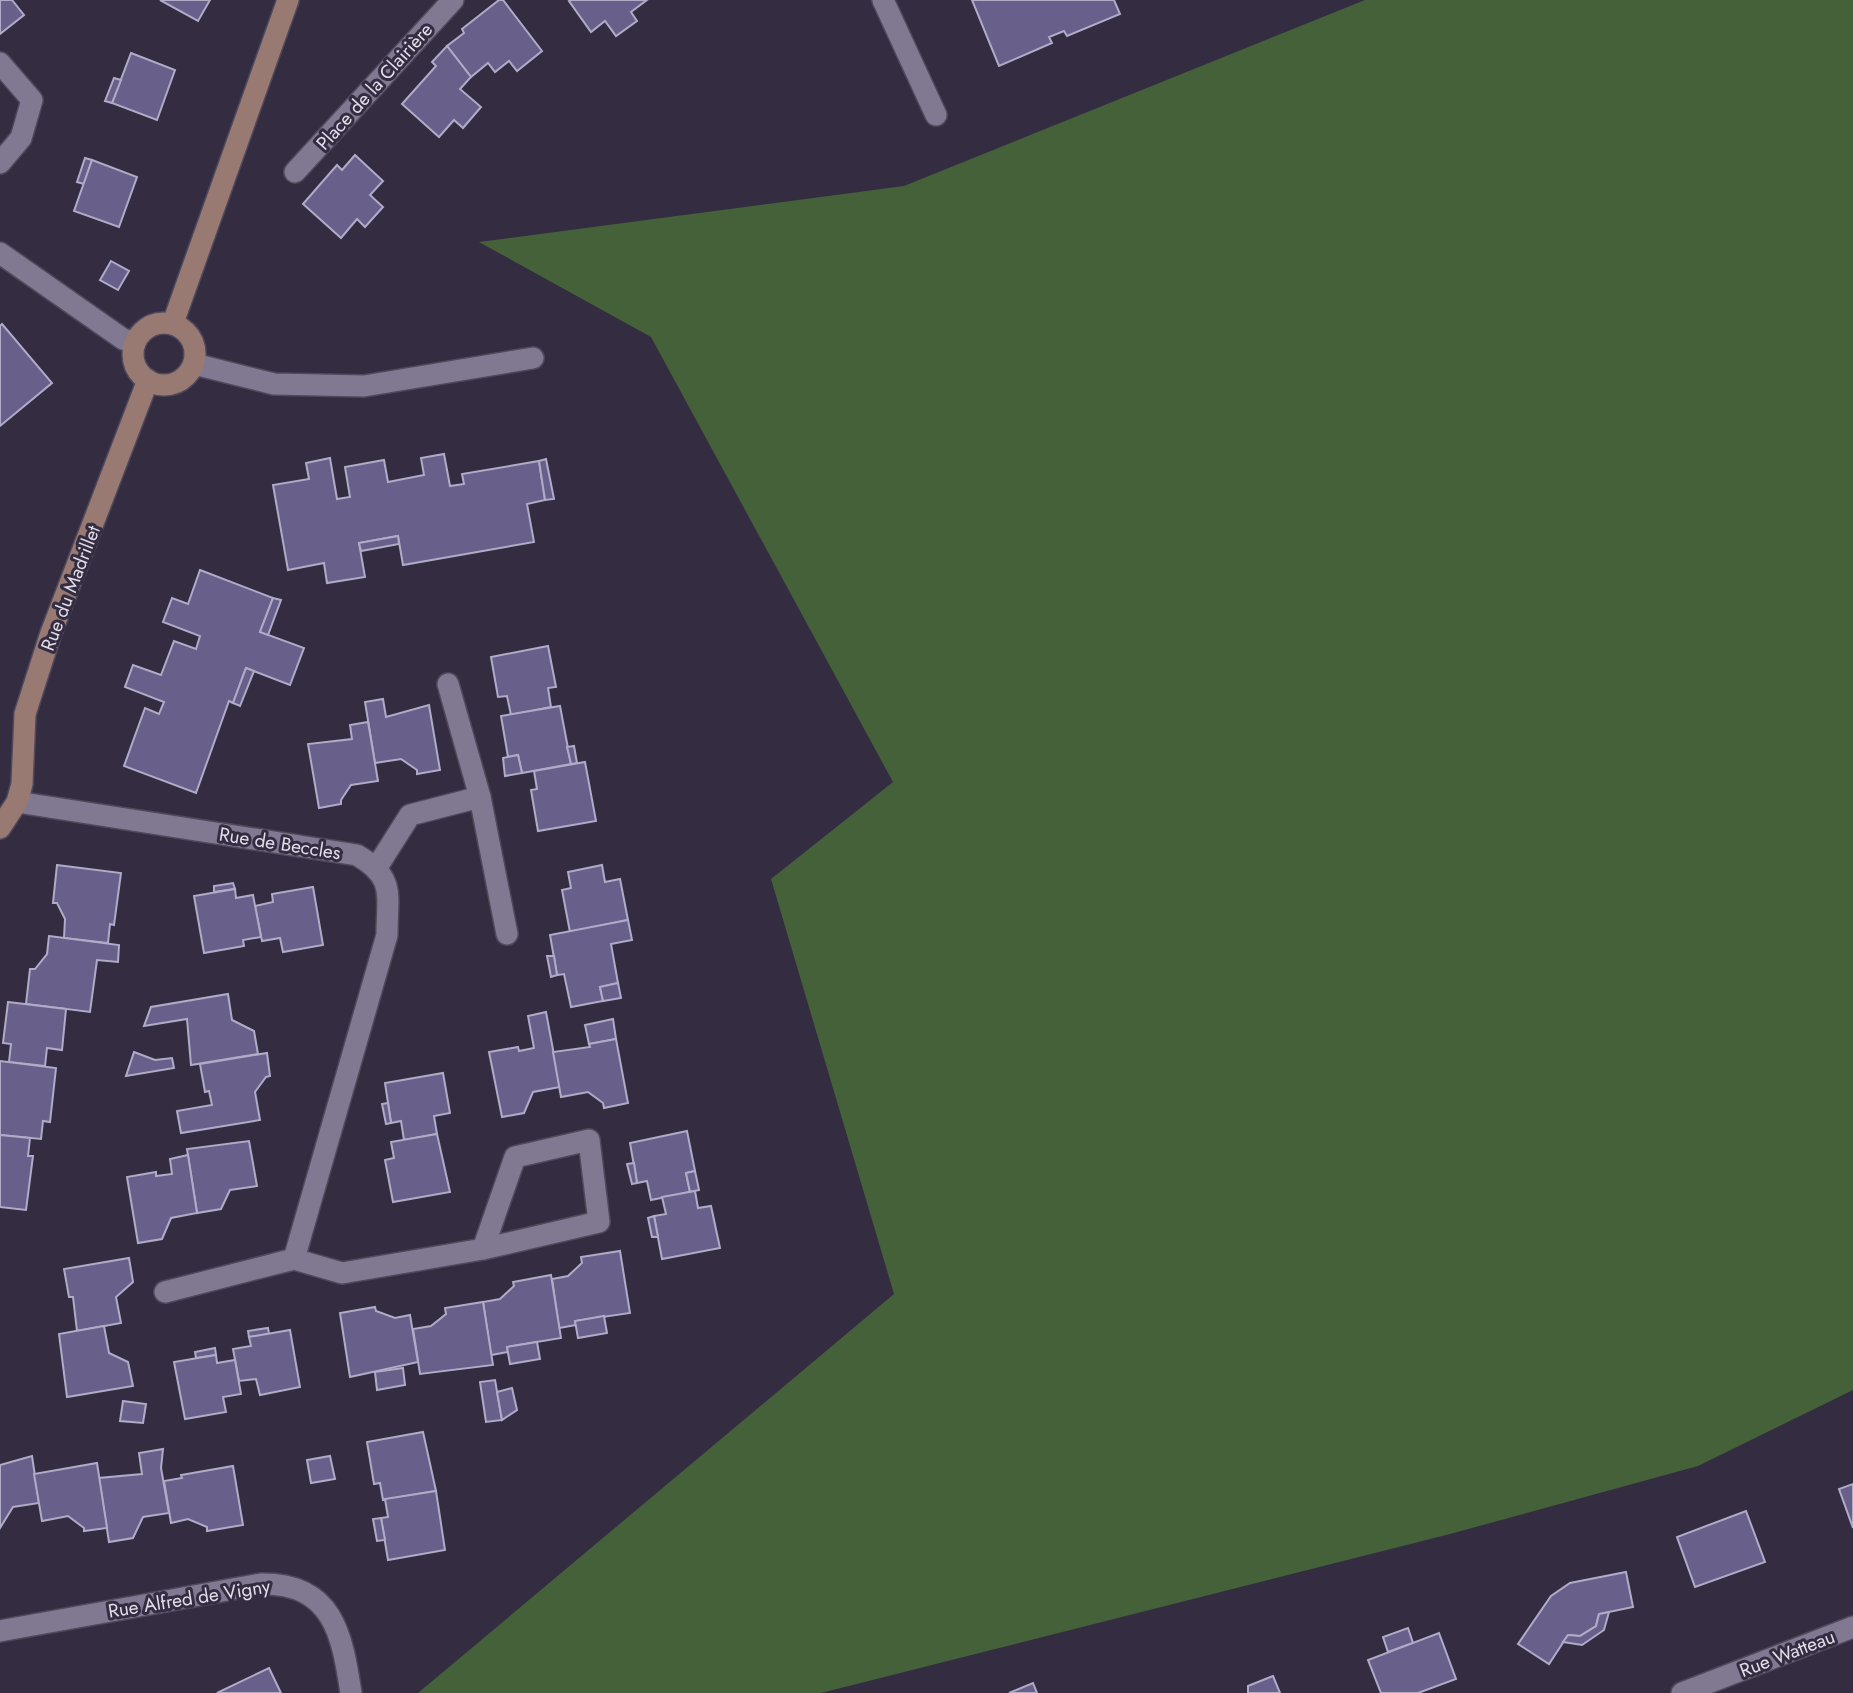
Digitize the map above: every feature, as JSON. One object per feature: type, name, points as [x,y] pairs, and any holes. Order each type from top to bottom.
[{"type":"street","points":[[173,323],[288,0]]},
{"type":"street","name":"Place de la Clairière","points":[[295,172],[453,0]]},
{"type":"street","points":[[883,0],[936,115]]},
{"type":"street","points":[[0,63],[32,100],[22,138],[0,163]]},
{"type":"street","points":[[0,253],[123,339],[135,343]]},
{"type":"street","points":[[164,322],[173,323],[182,327],[195,344],[194,365],[188,374],[169,385],[148,380],[136,368],[135,343],[146,328],[164,322]]},
{"type":"street","points":[[194,365],[274,384],[364,386],[533,358]]},
{"type":"street","name":"Rue du Madrillet","points":[[17,802],[22,784],[25,714],[51,633],[148,380]]},
{"type":"street","points":[[448,684],[480,797],[507,934]]},
{"type":"street","points":[[294,1259],[387,935],[387,885],[377,867],[410,816],[480,797]]},
{"type":"street","points":[[0,828],[17,802]]},
{"type":"street","name":"Rue de Beccles","points":[[17,802],[357,855],[377,867]]},
{"type":"street","points":[[165,1292],[294,1259],[342,1273],[483,1249],[599,1222],[589,1140],[515,1157],[483,1249]]},
{"type":"street","name":"Rue Alfred de Vigny","points":[[0,1631],[261,1584],[282,1584],[305,1593],[329,1612],[339,1630],[351,1693]]},
{"type":"street","name":"Rue Watteau","points":[[1682,1693],[1853,1627]]},
{"type":"green space","points":[[1365,0],[1853,0],[1853,1390],[1698,1466],[1450,1534],[821,1693],[418,1693],[894,1294],[771,879],[893,782],[651,337],[479,242],[904,186]]},
{"type":"building","points":[[0,0],[12,0],[24,15],[0,34]]},
{"type":"building","points":[[160,0],[210,0],[198,21]]},
{"type":"building","points":[[499,0],[503,0],[542,51],[517,71],[509,61],[495,72],[488,63],[471,77],[447,46],[464,33],[462,29]]},
{"type":"building","points":[[647,0],[631,12],[637,21],[616,36],[605,21],[591,32],[569,1]]},
{"type":"building","points":[[972,0],[1114,0],[1120,14],[1067,36],[1064,31],[1049,37],[1052,43],[999,66]]},
{"type":"building","points":[[447,46],[471,77],[460,89],[481,107],[463,128],[454,120],[439,137],[402,104],[436,66],[432,62]]},
{"type":"building","points":[[131,53],[175,70],[157,120],[112,103]]},
{"type":"building","points":[[114,78],[121,80],[112,103],[105,101]]},
{"type":"building","points":[[355,155],[383,181],[370,195],[383,207],[365,227],[357,219],[341,238],[303,204],[337,165],[342,170]]},
{"type":"building","points":[[85,158],[92,160],[84,184],[77,182]]},
{"type":"building","points":[[92,160],[137,177],[119,227],[74,211]]},
{"type":"building","points":[[111,261],[129,271],[118,290],[100,280]]},
{"type":"building","points":[[2,324],[52,383],[0,426],[0,326]]},
{"type":"building","points":[[444,454],[450,486],[464,484],[462,474],[539,461],[545,500],[527,504],[534,542],[403,565],[398,536],[359,543],[365,577],[327,583],[324,563],[288,570],[273,485],[309,479],[306,463],[330,458],[337,499],[350,497],[345,467],[384,460],[388,482],[424,475],[421,458]]},
{"type":"building","points":[[546,459],[554,499],[545,500],[539,461]]},
{"type":"building","points":[[398,536],[399,544],[361,551],[359,543]]},
{"type":"building","points":[[200,570],[273,598],[260,632],[304,648],[290,685],[246,668],[233,703],[229,701],[196,793],[124,766],[145,708],[159,714],[164,702],[125,687],[133,665],[161,675],[174,641],[196,649],[200,636],[163,622],[172,598],[188,604]]},
{"type":"building","points":[[273,598],[281,600],[268,635],[260,632]]},
{"type":"building","points":[[548,646],[556,687],[548,688],[551,707],[511,715],[507,696],[498,697],[491,657]]},
{"type":"building","points":[[246,668],[254,671],[240,706],[233,703]]},
{"type":"building","points":[[383,699],[386,717],[429,705],[440,770],[417,774],[417,770],[401,759],[375,763],[365,702]]},
{"type":"building","points":[[560,706],[571,764],[522,773],[518,755],[508,757],[501,716]]},
{"type":"building","points":[[368,722],[378,781],[351,785],[341,804],[319,808],[308,744],[352,739],[350,725]]},
{"type":"building","points":[[574,746],[577,763],[571,764],[567,747]]},
{"type":"building","points":[[518,755],[522,773],[505,776],[503,758]]},
{"type":"building","points":[[585,762],[596,821],[538,831],[531,790],[537,789],[534,771]]},
{"type":"building","points":[[57,865],[121,873],[114,925],[110,924],[108,943],[64,938],[65,919],[57,903],[53,903]]},
{"type":"building","points":[[602,865],[605,882],[620,879],[628,920],[570,932],[562,890],[571,888],[568,872]]},
{"type":"building","points":[[233,883],[235,889],[214,892],[214,886]]},
{"type":"building","points":[[313,887],[323,945],[283,952],[280,938],[262,941],[255,906],[273,902],[272,894]]},
{"type":"building","points":[[235,889],[236,898],[253,895],[261,937],[243,940],[244,946],[204,953],[194,896]]},
{"type":"building","points":[[628,920],[632,940],[611,944],[618,983],[600,987],[603,1001],[571,1007],[564,974],[557,975],[550,935]]},
{"type":"building","points":[[49,936],[119,945],[118,962],[97,960],[90,1012],[26,1004],[30,969],[35,969],[47,954]]},
{"type":"building","points":[[547,956],[554,956],[557,975],[551,977]]},
{"type":"building","points":[[618,983],[621,998],[603,1001],[600,987]]},
{"type":"building","points":[[228,994],[232,1020],[254,1031],[258,1054],[191,1065],[187,1019],[144,1026],[151,1007]]},
{"type":"building","points":[[8,1002],[66,1009],[62,1050],[47,1048],[45,1066],[9,1062],[11,1044],[3,1043]]},
{"type":"building","points":[[546,1012],[560,1087],[533,1092],[524,1113],[502,1117],[489,1052],[518,1047],[519,1051],[534,1048],[528,1016]]},
{"type":"building","points":[[613,1019],[616,1039],[589,1044],[585,1025]]},
{"type":"building","points":[[616,1039],[628,1103],[604,1108],[603,1103],[588,1092],[561,1097],[553,1052],[590,1047],[589,1044]]},
{"type":"building","points":[[134,1052],[155,1060],[172,1058],[174,1068],[126,1076]]},
{"type":"building","points":[[267,1053],[270,1076],[266,1077],[255,1092],[260,1120],[181,1133],[177,1111],[212,1105],[209,1091],[205,1092],[200,1064]]},
{"type":"building","points":[[0,1061],[56,1068],[50,1122],[43,1121],[41,1139],[0,1135]]},
{"type":"building","points":[[443,1073],[450,1113],[434,1116],[437,1134],[404,1140],[401,1121],[391,1123],[385,1083]]},
{"type":"building","points":[[388,1103],[391,1123],[386,1124],[382,1104]]},
{"type":"building","points":[[687,1131],[695,1171],[686,1173],[690,1192],[651,1200],[647,1181],[637,1183],[630,1143]]},
{"type":"building","points":[[437,1134],[450,1192],[393,1202],[385,1160],[394,1158],[391,1142]]},
{"type":"building","points":[[0,1135],[30,1138],[28,1156],[33,1156],[26,1210],[0,1207]]},
{"type":"building","points":[[249,1141],[257,1186],[230,1190],[221,1209],[197,1213],[187,1149]]},
{"type":"building","points":[[188,1155],[197,1213],[171,1218],[162,1239],[138,1243],[127,1177],[156,1172],[156,1176],[172,1174],[170,1159]]},
{"type":"building","points":[[634,1163],[637,1183],[632,1184],[627,1164]]},
{"type":"building","points":[[695,1171],[699,1190],[690,1192],[686,1173]]},
{"type":"building","points":[[695,1191],[698,1208],[711,1206],[720,1248],[662,1259],[654,1216],[666,1214],[662,1197]]},
{"type":"building","points":[[654,1216],[658,1237],[652,1237],[648,1218]]},
{"type":"building","points":[[620,1251],[630,1313],[575,1321],[576,1325],[559,1328],[552,1279],[568,1276],[582,1263],[581,1257]]},
{"type":"building","points":[[129,1258],[133,1282],[116,1297],[121,1323],[77,1331],[73,1297],[69,1297],[64,1269]]},
{"type":"building","points":[[551,1275],[561,1338],[507,1347],[508,1352],[491,1355],[483,1302],[500,1299],[514,1286],[513,1282]]},
{"type":"building","points":[[483,1302],[493,1365],[420,1374],[413,1329],[431,1326],[446,1314],[445,1308]]},
{"type":"building","points":[[375,1307],[376,1311],[395,1318],[410,1315],[418,1362],[350,1377],[340,1313]]},
{"type":"building","points":[[604,1316],[607,1333],[578,1338],[575,1321]]},
{"type":"building","points":[[104,1326],[109,1353],[128,1362],[133,1386],[67,1397],[59,1334]]},
{"type":"building","points":[[268,1328],[269,1334],[249,1337],[248,1331]]},
{"type":"building","points":[[290,1330],[300,1387],[260,1395],[256,1379],[239,1381],[233,1349],[251,1346],[249,1337]]},
{"type":"building","points":[[537,1342],[540,1359],[510,1364],[507,1347]]},
{"type":"building","points":[[215,1348],[216,1355],[196,1358],[195,1352]]},
{"type":"building","points":[[216,1355],[217,1363],[235,1360],[241,1394],[223,1397],[226,1412],[185,1419],[174,1362]]},
{"type":"building","points":[[403,1368],[405,1385],[377,1390],[375,1372]]},
{"type":"building","points":[[495,1380],[502,1420],[486,1422],[480,1382]]},
{"type":"building","points":[[512,1388],[517,1410],[502,1420],[497,1392]]},
{"type":"building","points":[[123,1401],[146,1404],[143,1423],[120,1421]]},
{"type":"building","points":[[423,1432],[436,1491],[383,1500],[380,1483],[374,1484],[367,1442]]},
{"type":"building","points":[[163,1449],[161,1468],[169,1513],[143,1517],[133,1538],[109,1542],[99,1478],[142,1474],[139,1453]]},
{"type":"building","points":[[32,1456],[39,1503],[13,1507],[0,1528],[0,1465]]},
{"type":"building","points":[[330,1456],[335,1479],[311,1483],[307,1460]]},
{"type":"building","points":[[97,1463],[107,1528],[84,1531],[84,1528],[68,1516],[42,1521],[34,1474]]},
{"type":"building","points":[[233,1466],[243,1525],[207,1531],[207,1527],[188,1519],[171,1523],[164,1481],[182,1478],[181,1475]]},
{"type":"building","points":[[1853,1484],[1853,1528],[1839,1489]]},
{"type":"building","points":[[436,1491],[445,1550],[388,1560],[381,1518],[388,1517],[385,1499]]},
{"type":"building","points":[[1746,1511],[1765,1562],[1695,1587],[1677,1537]]},
{"type":"building","points":[[381,1518],[385,1540],[377,1541],[373,1519]]},
{"type":"building","points":[[1626,1572],[1633,1607],[1599,1614],[1596,1626],[1580,1636],[1568,1635],[1549,1664],[1518,1644],[1551,1596],[1570,1583]]},
{"type":"building","points":[[1609,1612],[1604,1630],[1582,1645],[1563,1642],[1568,1635],[1580,1636],[1596,1626],[1599,1614]]},
{"type":"building","points":[[1408,1628],[1413,1643],[1388,1652],[1383,1637]]},
{"type":"building","points":[[1439,1633],[1456,1679],[1418,1693],[1381,1693],[1368,1660]]},
{"type":"building","points":[[269,1668],[281,1693],[217,1693]]},
{"type":"building","points":[[1273,1676],[1280,1693],[1248,1693],[1248,1686]]},
{"type":"building","points":[[1033,1683],[1037,1693],[1009,1693]]}]
